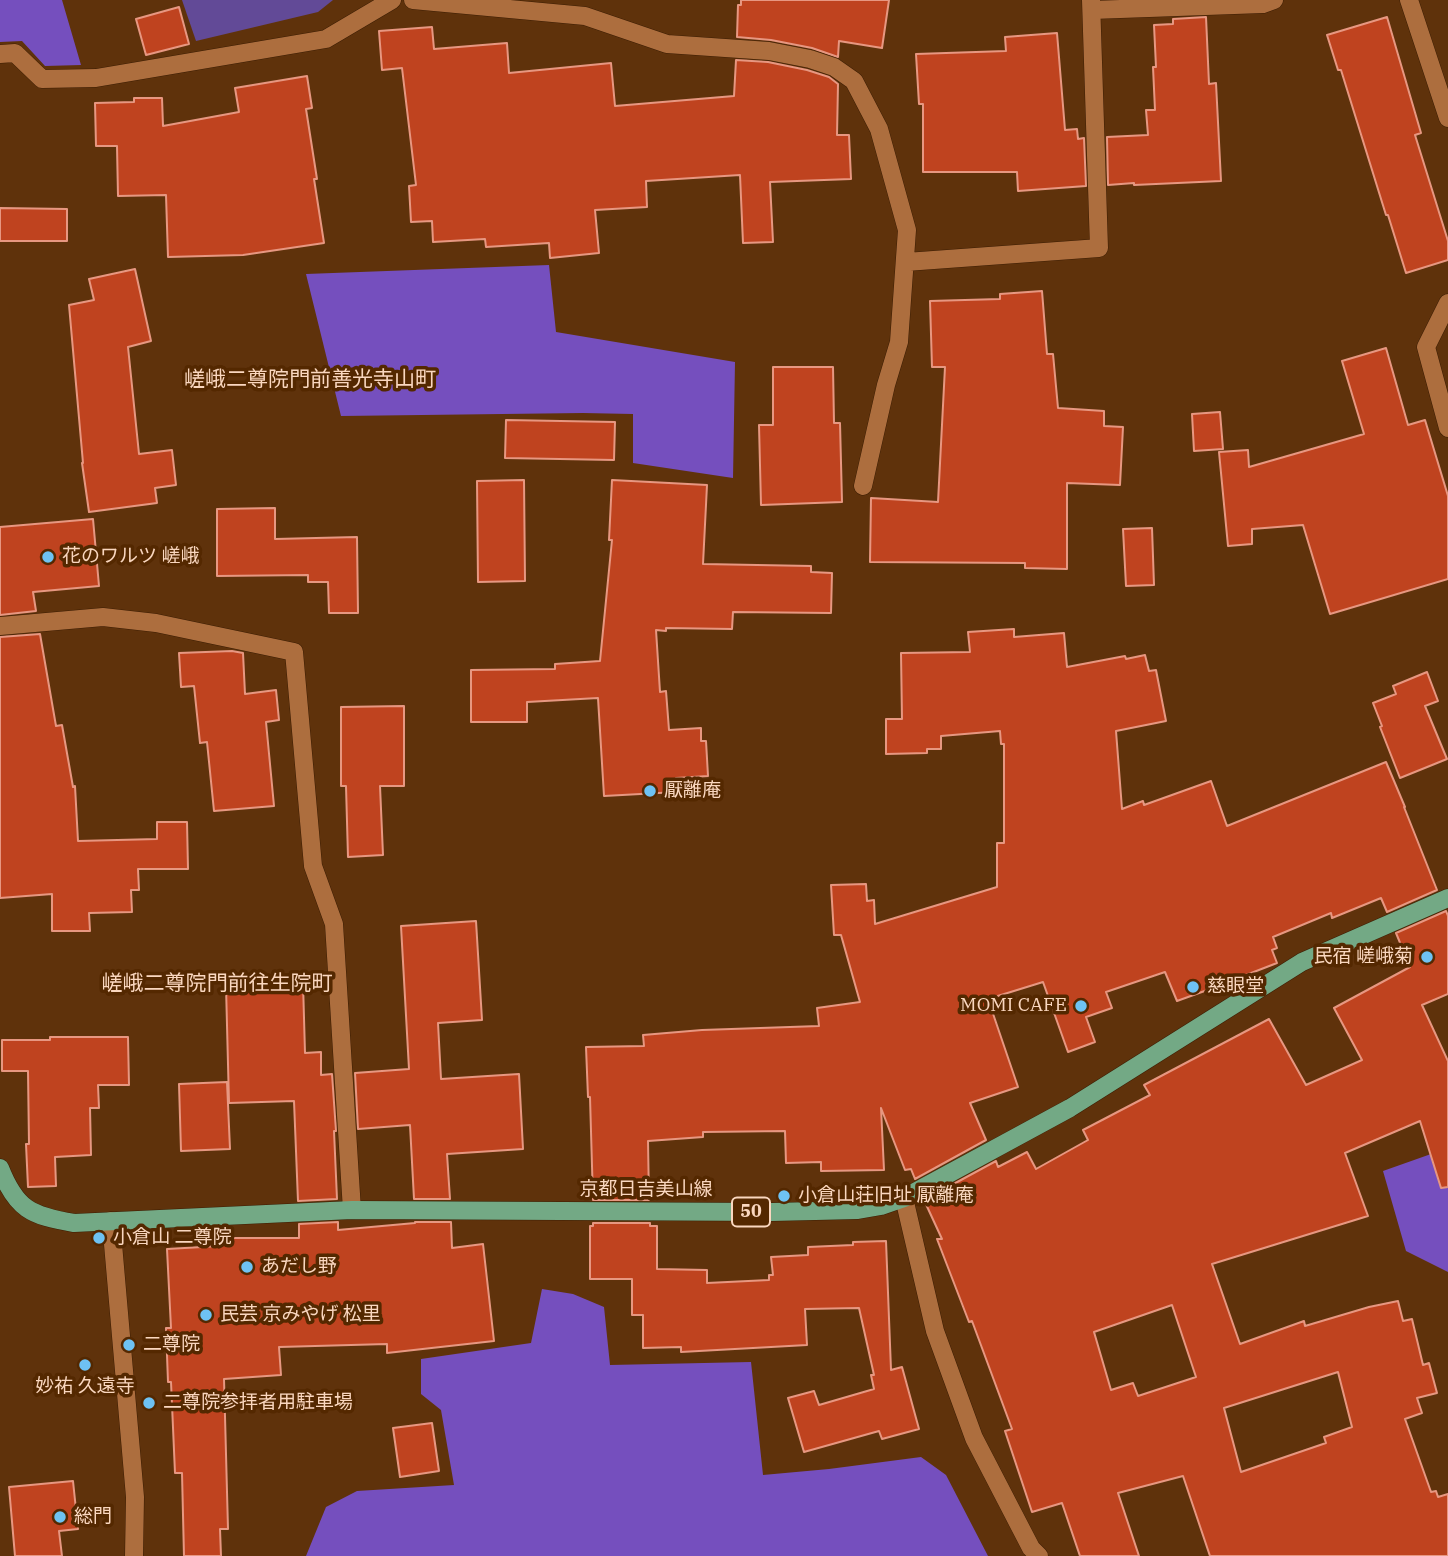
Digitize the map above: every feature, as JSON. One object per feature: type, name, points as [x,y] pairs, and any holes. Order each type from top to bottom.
[{"type":"main road","name":"京都日吉美山線","points":[[0,1168],[19,1203],[32,1213],[74,1223],[352,1210],[772,1212],[858,1210],[881,1206],[904,1198],[1070,1108],[1302,962],[1448,898]]},
{"type":"street","points":[[0,54],[15,53],[42,79],[96,78],[326,39],[392,0]]},
{"type":"street","points":[[413,0],[585,16],[667,44],[769,51],[810,59],[834,67],[854,81],[879,129],[907,230],[899,342],[886,385],[863,486]]},
{"type":"street","points":[[906,262],[1099,248],[1092,5],[1263,4],[1274,0]]},
{"type":"street","points":[[1409,0],[1448,118]]},
{"type":"street","points":[[1448,303],[1426,347],[1448,428]]},
{"type":"street","points":[[0,626],[103,617],[156,623],[294,652],[313,866],[334,925],[352,1210]]},
{"type":"street","points":[[904,1198],[935,1331],[974,1438],[1031,1548],[1039,1556]]},
{"type":"street","points":[[111,1221],[135,1497],[134,1556]]},
{"type":"shaded area","points":[[0,0],[62,0],[81,65],[45,66],[22,41],[0,42]]},
{"type":"shaded area","points":[[182,0],[333,0],[318,12],[196,41]]},
{"type":"shaded area","points":[[549,265],[556,332],[735,362],[733,478],[633,463],[633,414],[341,416],[306,274]]},
{"type":"shaded area","points":[[1448,1148],[1448,1272],[1406,1251],[1383,1171]]},
{"type":"shaded area","points":[[542,1289],[573,1294],[604,1307],[610,1365],[751,1362],[763,1475],[921,1457],[946,1475],[988,1556],[306,1556],[326,1507],[357,1491],[454,1485],[441,1410],[421,1394],[421,1359],[531,1343]]},
{"type":"building","points":[[741,0],[889,0],[882,48],[839,41],[838,57],[812,48],[737,37],[738,5],[741,5]]},
{"type":"building","points":[[179,7],[189,44],[146,55],[136,19]]},
{"type":"building","points":[[1206,17],[1209,84],[1216,83],[1221,181],[1108,185],[1107,137],[1148,135],[1146,110],[1155,110],[1154,25],[1173,24],[1173,19]]},
{"type":"building","points":[[1387,17],[1421,133],[1415,135],[1448,241],[1448,260],[1406,273],[1341,70],[1338,70],[1327,35]]},
{"type":"building","points":[[432,27],[434,49],[507,43],[509,73],[611,63],[615,106],[734,96],[736,60],[768,62],[829,77],[838,84],[837,135],[849,135],[851,179],[770,182],[773,242],[743,243],[740,175],[646,181],[647,207],[595,210],[599,253],[550,258],[549,243],[486,247],[485,239],[433,242],[432,221],[411,222],[409,186],[416,185],[402,68],[382,70],[379,31]]},
{"type":"building","points":[[1057,33],[1065,130],[1077,129],[1078,139],[1084,138],[1086,186],[1018,191],[1017,172],[923,172],[923,104],[919,104],[916,54],[1006,51],[1005,37]]},
{"type":"building","points":[[307,76],[312,108],[306,109],[324,243],[243,255],[168,257],[166,195],[118,196],[117,146],[96,146],[95,103],[162,98],[163,126],[239,112],[235,88]]},
{"type":"building","points":[[0,208],[67,209],[67,241],[0,241]]},
{"type":"building","points":[[135,269],[151,341],[128,347],[139,454],[172,450],[176,485],[155,488],[157,503],[89,512],[82,463],[69,305],[94,300],[89,279]]},
{"type":"building","points":[[1042,291],[1047,354],[1053,354],[1058,408],[1104,411],[1104,426],[1123,427],[1120,485],[1067,483],[1067,569],[1025,568],[1025,563],[870,562],[871,498],[938,502],[945,367],[932,367],[930,301],[1000,299],[1000,294]]},
{"type":"building","points":[[1386,348],[1408,425],[1425,420],[1448,496],[1448,579],[1330,614],[1303,525],[1252,529],[1252,544],[1228,546],[1219,452],[1248,450],[1249,467],[1364,434],[1342,361]]},
{"type":"building","points":[[773,367],[833,367],[834,423],[840,423],[842,502],[761,505],[759,425],[773,425]]},
{"type":"building","points":[[1220,412],[1223,449],[1194,451],[1192,414]]},
{"type":"building","points":[[506,420],[615,422],[614,460],[505,458]]},
{"type":"building","points":[[524,480],[525,581],[478,582],[477,481]]},
{"type":"building","points":[[612,480],[707,485],[703,564],[811,566],[811,572],[832,573],[831,613],[733,612],[732,629],[656,630],[660,692],[666,691],[669,730],[701,728],[701,741],[706,741],[708,776],[676,778],[677,792],[604,796],[598,698],[527,702],[527,722],[471,722],[471,670],[555,669],[555,664],[600,661],[612,540],[609,540]]},
{"type":"building","points":[[275,508],[275,539],[357,537],[358,613],[329,613],[328,582],[308,582],[308,575],[217,576],[217,509]]},
{"type":"building","name":"花のワルツ 嵯峨","points":[[93,519],[99,586],[33,592],[36,611],[0,615],[0,527]]},
{"type":"building","points":[[1152,528],[1154,585],[1126,586],[1123,529]]},
{"type":"building","points":[[1014,629],[1014,637],[1064,633],[1067,667],[1145,655],[1149,671],[1156,670],[1166,721],[1116,731],[1122,809],[1143,801],[1144,805],[1211,781],[1227,826],[1386,762],[1437,890],[1387,912],[1381,898],[1332,918],[1331,913],[1273,937],[1277,948],[1272,950],[1277,963],[1177,1001],[1165,972],[1106,992],[1112,1008],[1086,1017],[1095,1042],[1068,1052],[1043,982],[988,999],[1018,1087],[970,1103],[986,1140],[915,1179],[911,1169],[905,1170],[881,1108],[884,1170],[821,1171],[821,1162],[786,1163],[785,1131],[703,1132],[703,1137],[648,1141],[649,1200],[593,1200],[586,1047],[644,1046],[643,1035],[819,1026],[817,1008],[860,1002],[841,935],[834,935],[831,885],[866,884],[867,901],[874,900],[875,924],[997,887],[997,843],[1004,843],[1004,744],[1001,744],[1000,731],[941,736],[941,749],[927,749],[927,753],[886,754],[886,719],[902,719],[901,653],[970,652],[968,632]]},
{"type":"building","points":[[40,634],[56,726],[62,725],[73,787],[75,786],[78,841],[157,839],[157,822],[187,822],[188,869],[138,869],[139,890],[131,890],[132,912],[89,913],[90,931],[52,931],[52,894],[0,898],[0,637]]},
{"type":"building","points":[[179,653],[243,653],[245,694],[276,690],[279,720],[266,722],[274,806],[214,811],[207,742],[200,743],[194,686],[181,687]]},
{"type":"building","points":[[1427,672],[1438,701],[1425,706],[1447,759],[1400,778],[1373,703],[1396,694],[1393,686]]},
{"type":"building","points":[[404,706],[404,786],[380,786],[383,855],[348,857],[346,786],[341,786],[341,707]]},
{"type":"building","points":[[1446,911],[1448,916],[1448,994],[1422,1005],[1448,1061],[1448,1187],[1441,1188],[1420,1121],[1345,1153],[1368,1216],[1212,1264],[1240,1344],[1304,1321],[1305,1326],[1398,1301],[1403,1321],[1412,1319],[1423,1365],[1429,1363],[1437,1393],[1417,1398],[1422,1413],[1405,1419],[1431,1492],[1436,1491],[1438,1497],[1448,1494],[1448,1556],[1210,1556],[1183,1476],[1118,1493],[1139,1556],[1080,1556],[1062,1503],[1032,1512],[1005,1431],[1012,1429],[972,1321],[969,1322],[937,1239],[942,1239],[924,1200],[996,1161],[998,1167],[1027,1152],[1036,1169],[1088,1140],[1083,1130],[1150,1095],[1144,1085],[1269,1019],[1306,1085],[1362,1060],[1334,1008],[1410,967],[1396,933]],"holes":[[[1172,1305],[1196,1377],[1138,1396],[1133,1383],[1111,1390],[1094,1332]],[[1338,1372],[1352,1427],[1324,1437],[1326,1443],[1241,1472],[1224,1408]]]},
{"type":"building","points":[[476,921],[482,1020],[438,1023],[441,1079],[519,1074],[523,1149],[447,1154],[450,1199],[414,1199],[410,1125],[358,1129],[355,1073],[409,1069],[401,926]]},
{"type":"building","points":[[303,983],[305,1053],[321,1052],[321,1075],[332,1074],[337,1199],[298,1201],[294,1101],[229,1103],[226,986]]},
{"type":"building","points":[[50,1037],[128,1037],[129,1085],[98,1085],[99,1108],[90,1108],[91,1155],[55,1157],[56,1186],[28,1187],[28,1071],[2,1071],[2,1040],[50,1040]]},
{"type":"building","points":[[227,1082],[230,1149],[181,1151],[179,1084]]},
{"type":"building","points":[[338,1222],[338,1230],[415,1222],[451,1222],[452,1248],[483,1244],[494,1341],[387,1353],[387,1344],[279,1347],[281,1375],[224,1379],[228,1529],[220,1529],[221,1556],[184,1556],[182,1473],[175,1473],[171,1382],[168,1382],[166,1328],[171,1328],[167,1249],[220,1246],[220,1239],[224,1238],[299,1238],[299,1224]]},
{"type":"building","points":[[593,1223],[650,1223],[650,1226],[657,1226],[657,1269],[707,1270],[707,1283],[769,1280],[769,1275],[773,1275],[771,1257],[808,1255],[808,1247],[886,1241],[891,1370],[902,1367],[919,1429],[882,1439],[879,1431],[804,1452],[788,1398],[814,1391],[819,1405],[874,1389],[871,1375],[874,1375],[859,1308],[805,1309],[807,1345],[681,1352],[681,1347],[643,1348],[643,1315],[632,1315],[632,1279],[590,1279],[590,1226],[593,1226]]},
{"type":"building","points":[[432,1423],[439,1471],[400,1477],[393,1428]]},
{"type":"building","points":[[73,1481],[78,1529],[59,1531],[62,1556],[15,1556],[9,1487]]},
{"type":"place","name":"花のワルツ 嵯峨","points":[[48,557]]},
{"type":"place","name":"厭離庵","points":[[650,791]]},
{"type":"place","name":"民宿 嵯峨菊","points":[[1427,957]]},
{"type":"place","name":"慈眼堂","points":[[1193,987]]},
{"type":"place","name":"MOMI CAFE","points":[[1081,1006]]},
{"type":"place","name":"小倉山荘旧址 厭離庵","points":[[784,1196]]},
{"type":"place","name":"小倉山 二尊院","points":[[99,1238]]},
{"type":"place","name":"あだし野","points":[[247,1267]]},
{"type":"place","name":"民芸 京みやげ 松里","points":[[206,1315]]},
{"type":"place","name":"二尊院","points":[[129,1345]]},
{"type":"place","name":"妙祐 久遠寺","points":[[85,1365]]},
{"type":"place","name":"二尊院参拝者用駐車場","points":[[149,1403]]},
{"type":"place","name":"総門","points":[[60,1517]]},
{"type":"district","name":"嵯峨二尊院門前善光寺山町","points":[[310,380]]},
{"type":"district","name":"嵯峨二尊院門前往生院町","points":[[217,984]]}]
